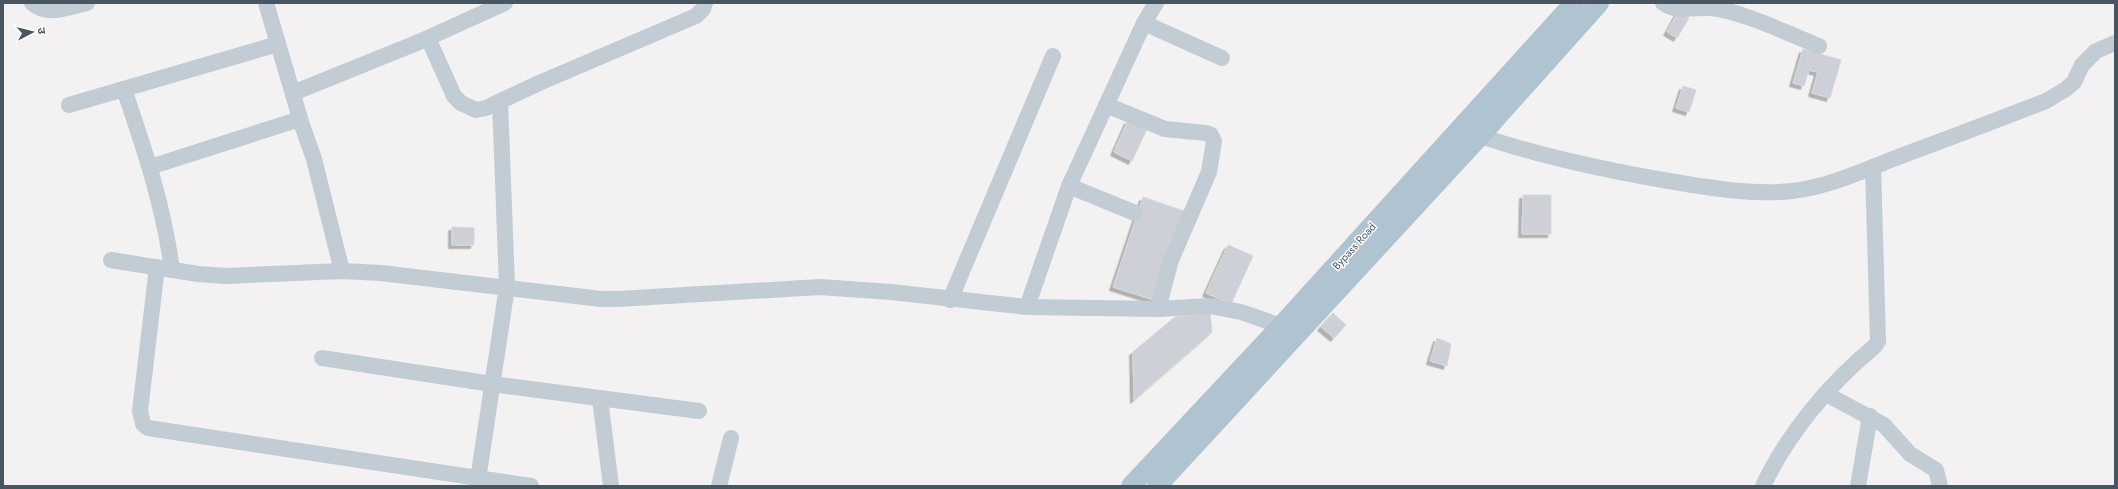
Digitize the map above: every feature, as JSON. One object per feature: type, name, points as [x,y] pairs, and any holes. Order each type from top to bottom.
[{"type":"main road","name":"Bypass Road","points":[[1131,486],[1281,326],[1574,3]]},
{"type":"main road","name":"Bypass Road","points":[[1158,486],[1480,136],[1599,3]]},
{"type":"street","points":[[32,3],[37,8],[46,11],[87,3]]},
{"type":"street","points":[[266,3],[292,93],[314,159],[342,271]]},
{"type":"street","points":[[292,93],[428,38],[505,3]]},
{"type":"street","points":[[428,38],[454,96],[461,103],[476,110],[486,108],[539,83],[696,16],[703,8],[705,3]]},
{"type":"street","points":[[1027,307],[1069,186],[1144,23],[1156,3]]},
{"type":"street","points":[[1663,3],[1680,9],[1722,10],[1759,22],[1819,46]]},
{"type":"street","points":[[1144,23],[1222,58]]},
{"type":"street","points":[[1480,136],[1543,156],[1658,180],[1714,188],[1766,192],[1791,191],[1819,186],[1873,167],[2046,101],[2066,89],[2074,82],[2082,65],[2096,51],[2115,43]]},
{"type":"street","points":[[69,105],[278,44]]},
{"type":"street","points":[[950,300],[1054,56]]},
{"type":"street","points":[[124,89],[150,167],[164,218],[165,269],[140,411],[143,424],[157,430],[477,482],[531,486]]},
{"type":"street","points":[[477,482],[506,287],[500,101]]},
{"type":"street","points":[[1106,105],[1165,129],[1206,133],[1211,135],[1214,141],[1209,172],[1171,260],[1158,309]]},
{"type":"street","points":[[150,167],[300,119]]},
{"type":"street","points":[[1763,486],[1797,430],[1826,394],[1875,346],[1878,341],[1873,167]]},
{"type":"street","points":[[1069,186],[1135,213]]},
{"type":"street","points":[[111,260],[165,269],[225,276],[342,271],[381,273],[618,299],[820,287],[891,292],[950,300],[1027,307],[1158,309],[1210,306],[1241,312],[1281,326]]},
{"type":"street","points":[[322,358],[492,384],[699,411]]},
{"type":"street","points":[[1826,394],[1870,416],[1884,425],[1917,460],[1936,470],[1940,486]]},
{"type":"street","points":[[600,399],[611,486]]},
{"type":"street","points":[[1858,486],[1870,416]]},
{"type":"street","points":[[720,486],[731,438]]},
{"type":"building","points":[[1678,12],[1689,18],[1677,38],[1667,32]]},
{"type":"building","points":[[1803,49],[1841,60],[1830,98],[1812,93],[1818,72],[1809,70],[1804,86],[1793,83]]},
{"type":"building","points":[[1683,86],[1696,90],[1689,112],[1676,108]]},
{"type":"building","points":[[1128,120],[1147,129],[1132,161],[1114,152]]},
{"type":"building","points":[[1523,195],[1551,195],[1551,234],[1522,234]]},
{"type":"building","points":[[1143,197],[1184,211],[1154,300],[1113,287]]},
{"type":"building","points":[[452,227],[474,228],[474,245],[452,245]]},
{"type":"building","points":[[1228,245],[1253,256],[1231,304],[1206,293]]},
{"type":"building","points":[[1210,313],[1212,332],[1134,400],[1133,352],[1175,317]]},
{"type":"building","points":[[1333,313],[1346,325],[1334,338],[1321,327]]},
{"type":"building","points":[[1437,338],[1451,344],[1447,366],[1430,361]]}]
